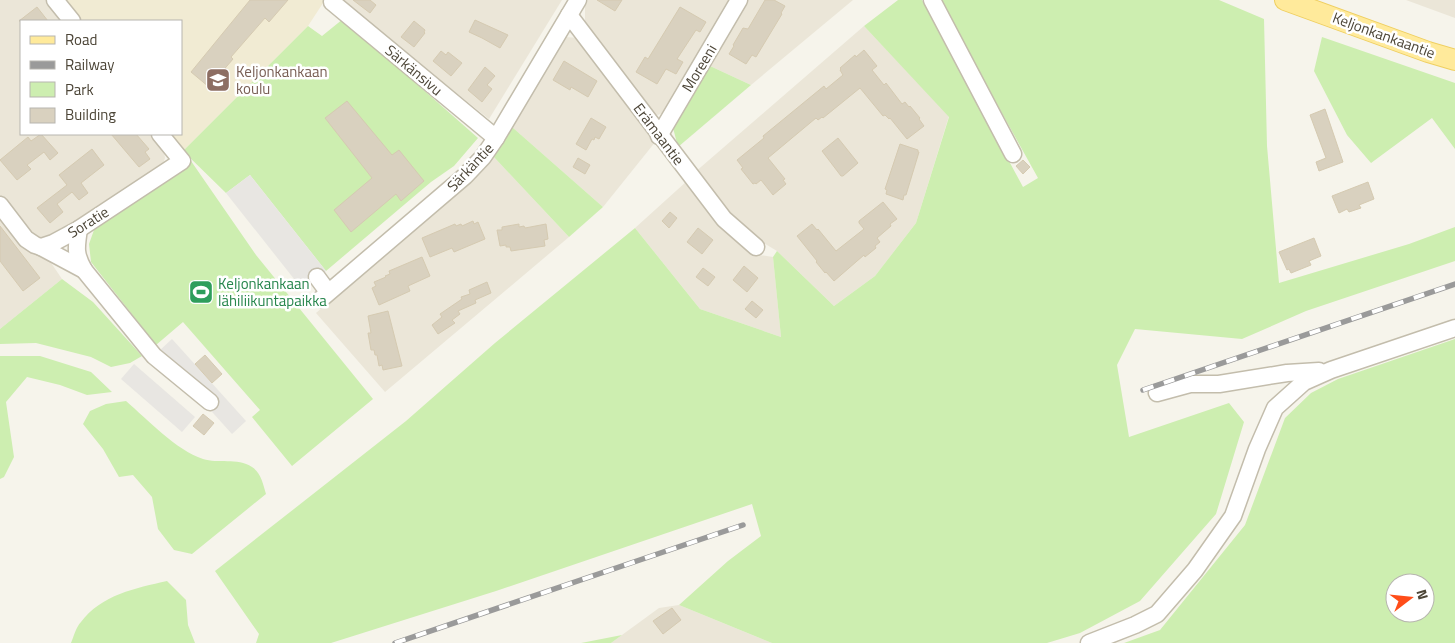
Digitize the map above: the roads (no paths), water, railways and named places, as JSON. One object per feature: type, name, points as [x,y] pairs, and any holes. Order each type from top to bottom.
[{"type":"main road","name":"Keljonkankaantie","points":[[1285,0],[1455,60]]},
{"type":"street","points":[[55,0],[71,20]]},
{"type":"street","name":"Särkäntie","points":[[317,277],[324,296],[465,176],[496,138],[578,0]]},
{"type":"street","name":"Moreeni","points":[[659,136],[739,0]]},
{"type":"street","points":[[932,0],[1013,154]]},
{"type":"street","name":"Särkänsivu","points":[[333,1],[496,138]]},
{"type":"street","name":"Erämaantie","points":[[569,15],[659,136],[724,219],[756,247]]},
{"type":"street","name":"Soratie","points":[[41,247],[53,243],[79,229],[182,161],[161,135]]},
{"type":"street","points":[[0,205],[26,239],[35,246],[41,247],[84,270]]},
{"type":"street","points":[[79,229],[76,244],[78,258],[84,270],[154,356],[210,402]]},
{"type":"street","points":[[1090,643],[1129,628],[1157,614],[1195,570],[1233,516],[1257,449],[1275,408],[1304,382],[1331,370],[1455,328]]},
{"type":"street","points":[[1157,393],[1190,384],[1219,384],[1287,373],[1331,370]]},
{"type":"railway","points":[[1143,390],[1455,284]]},
{"type":"railway","points":[[395,643],[743,525]]},
{"type":"place","name":"Keljonkankaan koulu","points":[[218,80]]},
{"type":"place","name":"Keljonkankaan lähiliikuntapaikka","points":[[201,292]]}]
